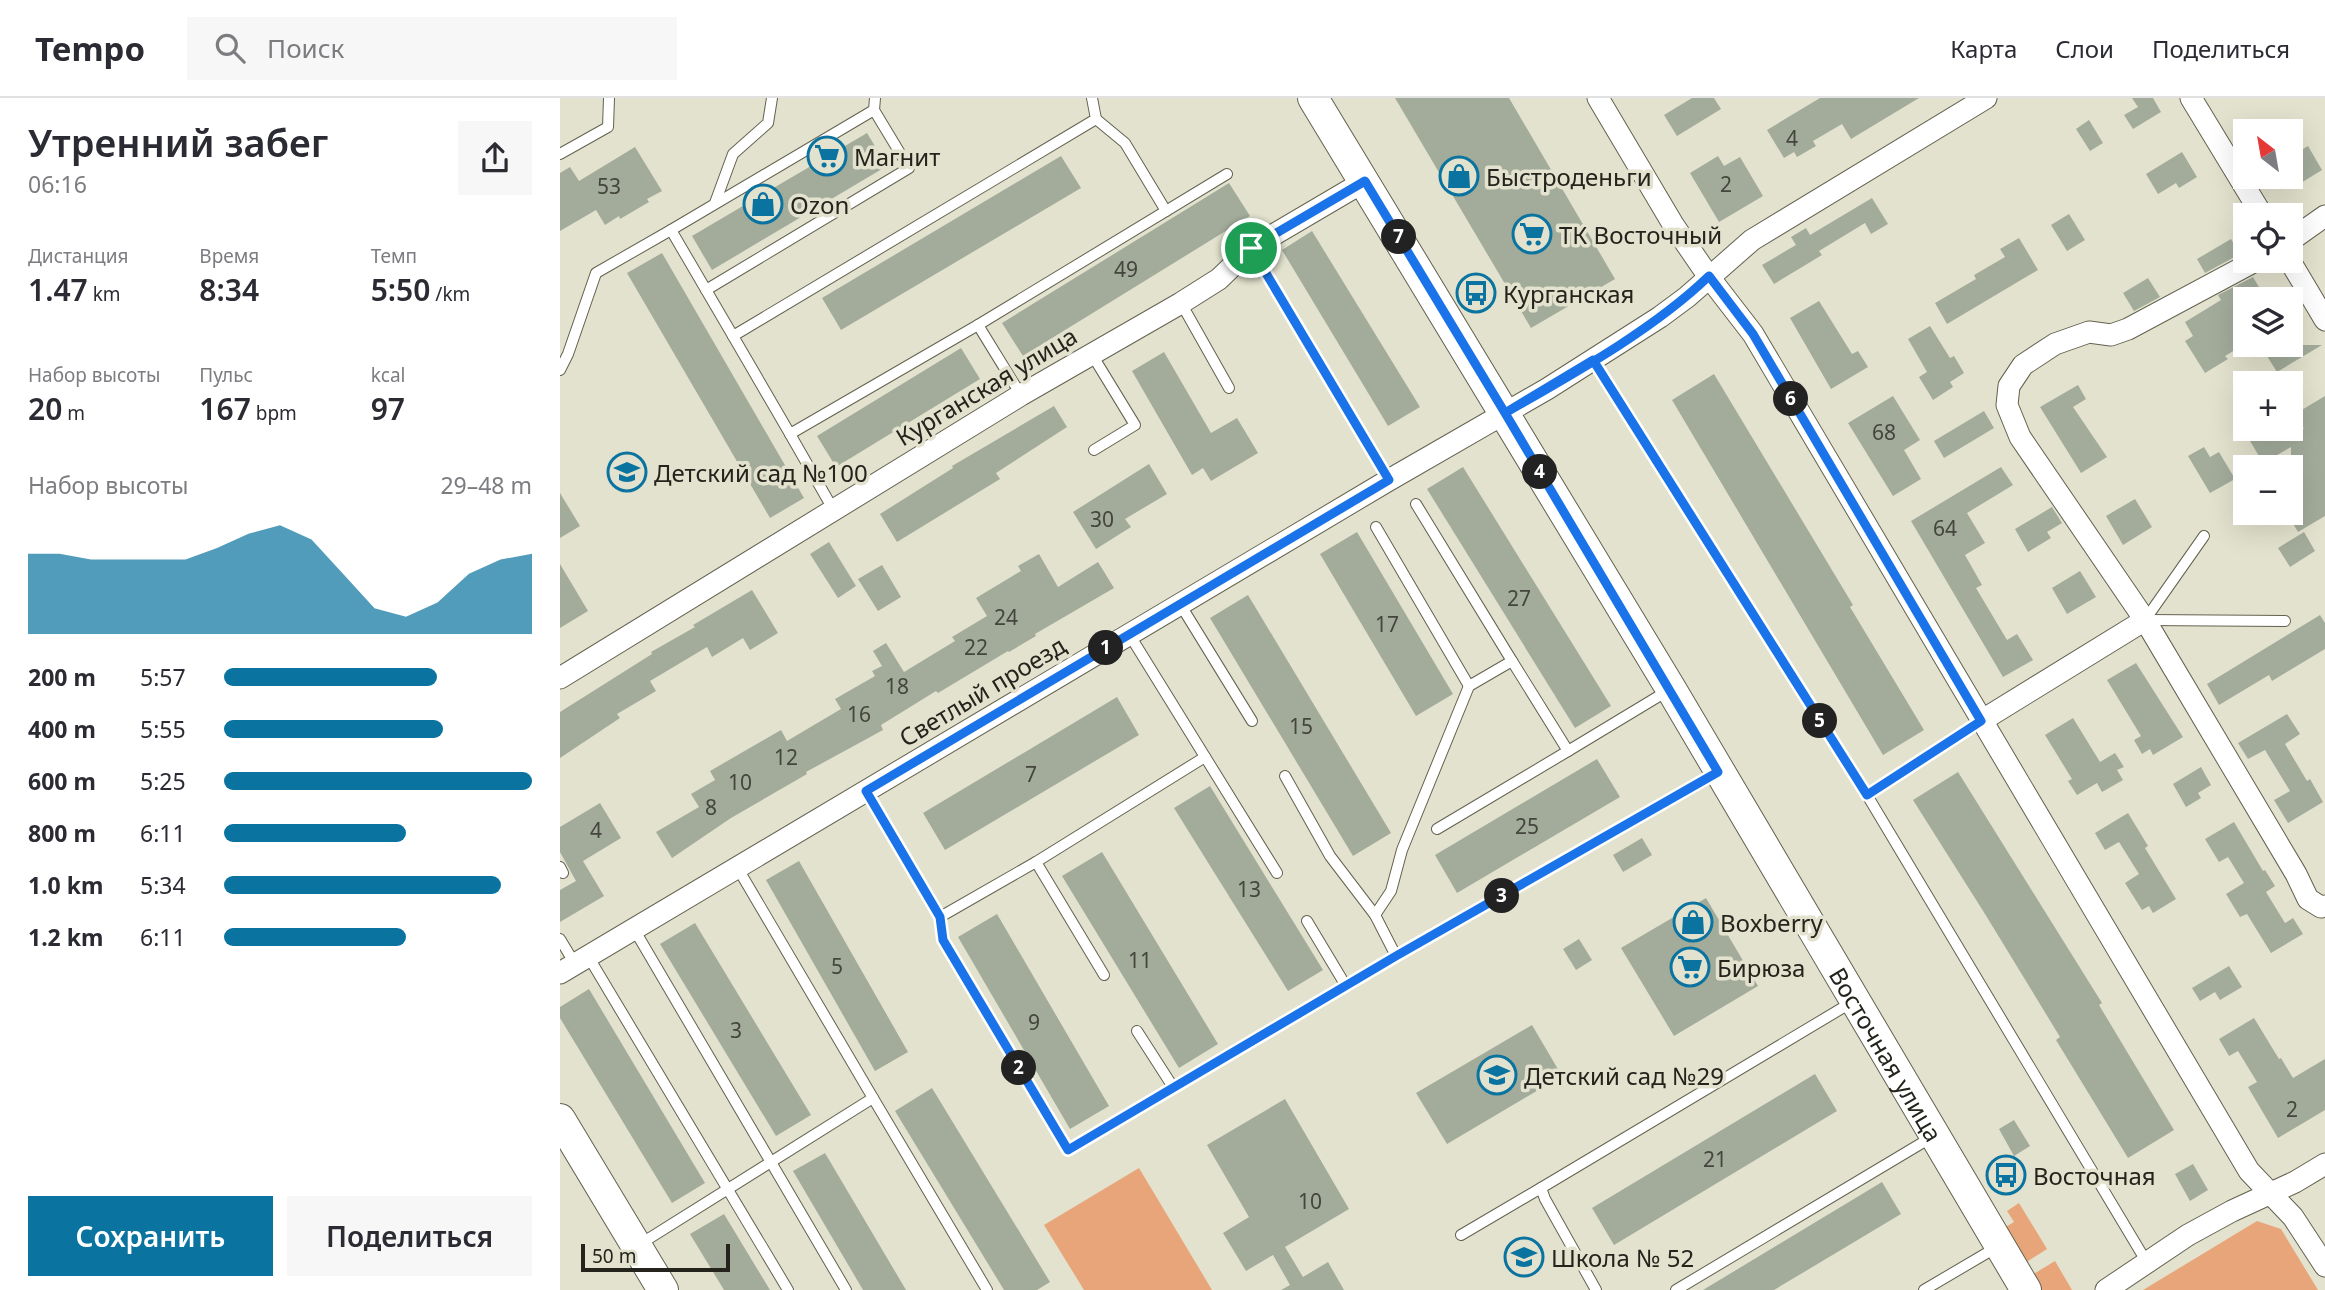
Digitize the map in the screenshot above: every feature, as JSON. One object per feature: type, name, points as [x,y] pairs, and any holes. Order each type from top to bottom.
[{"type":"main road","name":"Восточная улица","points":[[1313,98],[1671,689],[2026,1290]]},
{"type":"main road","points":[[560,1119],[573,1151],[663,1290]]},
{"type":"street","points":[[1598,98],[1674,226],[1753,334],[2249,1171],[2293,1217],[2325,1266]]},
{"type":"street","name":"Светлый проезд","points":[[574,964],[1593,360],[1687,297],[1752,240],[1986,98]]},
{"type":"street","points":[[2191,98],[2255,203]]},
{"type":"street","name":"Курганская улица","points":[[560,678],[1021,395],[1181,303],[1219,279],[1251,248],[1365,181]]},
{"type":"street","points":[[2303,232],[2325,216]]},
{"type":"street","points":[[2233,273],[2128,329],[2111,335],[2089,332],[2055,344],[2023,365],[2009,386],[2007,405],[2020,437],[2145,620],[2296,874],[2308,899],[2321,907],[2325,906]]},
{"type":"street","points":[[2297,273],[2325,320]]},
{"type":"street","points":[[1981,721],[2145,620]]},
{"type":"street","points":[[2106,1290],[2146,1261],[2232,1211],[2272,1194],[2325,1164]]},
{"type":"lane","points":[[560,154],[608,127],[609,98]]},
{"type":"lane","points":[[715,203],[733,154],[768,123],[772,98]]},
{"type":"lane","points":[[1092,98],[1096,120],[1125,143],[1166,211]]},
{"type":"lane","points":[[560,370],[596,273],[875,104],[909,168],[706,290]]},
{"type":"lane","points":[[733,336],[1096,120]]},
{"type":"lane","points":[[790,434],[978,325],[1227,174]]},
{"type":"lane","points":[[671,230],[833,509]]},
{"type":"lane","points":[[1251,248],[1389,480]]},
{"type":"lane","points":[[1181,303],[1229,388]]},
{"type":"lane","points":[[978,325],[1021,395]]},
{"type":"lane","points":[[1091,353],[1135,425],[1094,450]]},
{"type":"lane","points":[[1593,360],[1867,795],[2146,1261]]},
{"type":"lane","points":[[1416,504],[1568,751]]},
{"type":"lane","points":[[1376,527],[1469,686]]},
{"type":"lane","points":[[2145,620],[2204,536]]},
{"type":"lane","points":[[1180,604],[1252,721]]},
{"type":"lane","points":[[2145,620],[2285,621]]},
{"type":"lane","points":[[1129,634],[1277,873]]},
{"type":"lane","points":[[1375,915],[1391,891],[1402,850],[1469,686],[1512,661]]},
{"type":"lane","points":[[1437,829],[1671,689]]},
{"type":"lane","points":[[1867,795],[1981,721]]},
{"type":"lane","points":[[940,917],[1036,862],[1205,757]]},
{"type":"lane","points":[[866,791],[940,917],[943,940],[1068,1150],[1396,956],[1718,772]]},
{"type":"lane","points":[[1285,776],[1330,856],[1375,915],[1396,956]]},
{"type":"lane","points":[[1036,862],[1104,975]]},
{"type":"lane","points":[[737,867],[987,1290]]},
{"type":"lane","points":[[1307,921],[1346,986]]},
{"type":"lane","points":[[634,929],[846,1290]]},
{"type":"lane","points":[[560,939],[574,964],[726,1190],[788,1290]]},
{"type":"lane","points":[[1461,1235],[1855,1000]]},
{"type":"lane","points":[[1137,1031],[1173,1087]]},
{"type":"lane","points":[[636,1246],[873,1098]]},
{"type":"lane","points":[[1676,1290],[1934,1136]]},
{"type":"lane","points":[[1541,1188],[1596,1290]]},
{"type":"lane","points":[[1924,1290],[1999,1245]]},
{"type":"shaded area","points":[[1139,1168],[1212,1290],[1084,1290],[1044,1225]]},
{"type":"shaded area","points":[[2019,1203],[2047,1249],[2025,1263],[2004,1228],[2014,1222],[2007,1211]]},
{"type":"shaded area","points":[[2257,1221],[2281,1229],[2318,1290],[2143,1290]]},
{"type":"shaded area","points":[[2055,1261],[2072,1290],[2041,1290],[2032,1275]]},
{"type":"building","name":"ТК Восточный","points":[[1395,98],[1509,98],[1615,279],[1531,328]]},
{"type":"building","points":[[1692,98],[1714,98],[1721,109],[1677,136],[1664,115]]},
{"type":"building","points":[[1820,98],[1919,98],[1851,139],[1842,124],[1813,141],[1816,146],[1797,157],[1794,152],[1784,158],[1767,130]]},
{"type":"building","points":[[2132,98],[2153,98],[2161,112],[2133,129],[2124,115],[2138,107]]},
{"type":"building","points":[[2089,120],[2103,143],[2090,151],[2076,129]]},
{"type":"building","points":[[867,133],[887,166],[712,270],[692,236]]},
{"type":"building","points":[[2308,146],[2322,170],[2303,182],[2303,149]]},
{"type":"building","points":[[635,147],[662,191],[647,199],[649,202],[605,225],[596,210],[560,231],[560,173],[570,167],[579,181]]},
{"type":"building","points":[[2182,152],[2197,177],[2179,188],[2176,183],[2158,194],[2146,174]]},
{"type":"building","points":[[1061,156],[1081,188],[841,330],[822,298]]},
{"type":"building","points":[[1718,156],[1724,166],[1740,157],[1763,196],[1719,222],[1690,173]]},
{"type":"building","points":[[1229,183],[1250,216],[1023,356],[1002,323]]},
{"type":"building","points":[[1872,198],[1888,224],[1871,234],[1865,223],[1819,251],[1822,255],[1774,284],[1762,265],[1796,245],[1791,237],[1806,228],[1810,235]]},
{"type":"building","points":[[2069,214],[2085,240],[2067,251],[2051,225]]},
{"type":"building","points":[[1312,231],[1420,407],[1388,426],[1282,250]]},
{"type":"building","points":[[2019,238],[2038,270],[1947,324],[1935,303],[1976,279],[1974,275],[2005,257],[2000,249]]},
{"type":"building","points":[[2231,239],[2233,242],[2233,258],[2205,273],[2197,259]]},
{"type":"building","points":[[662,253],[804,498],[770,518],[627,273]]},
{"type":"building","points":[[2253,277],[2259,287],[2234,287]]},
{"type":"building","points":[[2148,278],[2160,297],[2134,311],[2123,293]]},
{"type":"building","points":[[2233,287],[2233,351],[2225,356],[2228,359],[2205,373],[2185,341],[2193,336],[2185,322],[2221,300],[2218,295]]},
{"type":"building","points":[[1819,301],[1852,354],[1858,351],[1868,367],[1831,389],[1790,318]]},
{"type":"building","points":[[1930,326],[1950,358],[1954,356],[1964,373],[1950,382],[1953,387],[1933,400],[1919,377],[1927,372],[1908,339]]},
{"type":"building","points":[[2303,345],[2322,345],[2303,356]]},
{"type":"building","points":[[961,348],[980,379],[836,467],[817,436]]},
{"type":"building","points":[[1164,352],[1211,433],[1237,418],[1258,453],[1211,481],[1203,468],[1192,475],[1132,371]]},
{"type":"building","points":[[2268,357],[2302,357],[2279,371]]},
{"type":"building","points":[[1714,374],[1853,605],[1850,607],[1924,730],[1883,755],[1672,400]]},
{"type":"building","points":[[2078,385],[2086,399],[2073,407],[2107,457],[2081,473],[2040,407]]},
{"type":"building","points":[[1893,396],[1920,440],[1904,450],[1921,479],[1893,496],[1848,423]]},
{"type":"building","points":[[2325,396],[2325,516],[2298,532],[2294,525],[2303,525],[2303,455],[2291,455],[2291,447],[2277,455],[2258,455],[2250,441],[2303,441],[2303,409]]},
{"type":"building","points":[[1054,406],[1067,427],[996,473],[1000,479],[897,542],[880,514],[953,468],[952,466]]},
{"type":"building","points":[[1984,411],[1994,428],[1944,458],[1934,441]]},
{"type":"building","points":[[2204,447],[2210,457],[2219,452],[2233,480],[2210,493],[2188,456]]},
{"type":"building","points":[[1149,464],[1167,494],[1125,519],[1131,527],[1096,549],[1073,512]]},
{"type":"building","points":[[1463,467],[1611,706],[1575,728],[1427,489]]},
{"type":"building","points":[[2001,467],[2013,485],[1967,513],[1985,543],[1965,555],[1982,585],[1976,588],[2007,640],[2017,634],[2033,660],[2003,677],[1911,521]]},
{"type":"building","points":[[560,493],[580,526],[560,538]]},
{"type":"building","points":[[2135,499],[2152,527],[2123,545],[2106,516]]},
{"type":"building","points":[[2052,507],[2062,523],[2047,532],[2051,538],[2028,552],[2015,529]]},
{"type":"building","points":[[1357,532],[1453,694],[1416,716],[1320,554]]},
{"type":"building","points":[[2304,532],[2315,551],[2290,567],[2278,548]]},
{"type":"building","points":[[829,542],[856,586],[838,598],[810,554]]},
{"type":"building","points":[[1039,554],[1058,587],[1098,562],[1114,588],[1009,652],[938,693],[936,691],[881,725],[883,730],[806,772],[807,774],[731,818],[672,858],[656,832],[699,807],[691,794],[715,780],[710,771],[781,730],[787,741],[841,709],[835,699],[875,676],[872,671],[882,666],[873,651],[886,643],[904,672],[955,641],[952,637],[987,616],[976,598],[1021,571],[1018,566]]},
{"type":"building","points":[[560,564],[588,611],[560,628]]},
{"type":"building","points":[[882,565],[901,597],[878,611],[858,579]]},
{"type":"building","points":[[2080,571],[2096,597],[2067,614],[2052,588]]},
{"type":"building","points":[[752,590],[778,633],[750,650],[743,638],[712,657],[707,647],[650,681],[656,691],[617,714],[620,718],[560,758],[560,712],[652,654],[651,652],[695,627],[693,625]]},
{"type":"building","points":[[1248,595],[1391,833],[1353,856],[1210,618]]},
{"type":"building","points":[[2320,615],[2325,623],[2325,649],[2272,681],[2269,675],[2219,705],[2207,684]]},
{"type":"building","points":[[2136,663],[2183,737],[2153,755],[2150,749],[2142,754],[2134,740],[2141,736],[2107,680]]},
{"type":"building","points":[[1117,697],[1139,735],[945,850],[923,813]]},
{"type":"building","points":[[2287,714],[2300,734],[2285,744],[2323,802],[2288,823],[2274,800],[2290,791],[2265,750],[2248,759],[2238,743]]},
{"type":"building","points":[[2073,718],[2100,762],[2115,753],[2124,767],[2117,770],[2123,780],[2102,792],[2097,783],[2077,795],[2068,781],[2072,779],[2045,735]]},
{"type":"building","points":[[1597,759],[1620,797],[1457,893],[1435,855]]},
{"type":"building","points":[[2201,767],[2211,785],[2198,793],[2201,798],[2186,807],[2173,784]]},
{"type":"building","points":[[1958,772],[2102,1003],[2099,1005],[2174,1130],[2128,1158],[2056,1040],[2060,1037],[1913,800]]},
{"type":"building","points":[[1210,786],[1323,970],[1288,991],[1174,808]]},
{"type":"building","points":[[600,803],[621,838],[583,861],[604,896],[560,922],[560,890],[576,881],[560,852],[560,827]]},
{"type":"building","points":[[2128,813],[2148,846],[2145,848],[2176,899],[2153,913],[2149,906],[2142,910],[2125,883],[2139,874],[2119,842],[2105,850],[2095,833]]},
{"type":"building","points":[[2234,822],[2275,886],[2266,892],[2285,923],[2293,918],[2303,934],[2271,953],[2247,914],[2240,917],[2226,894],[2244,883],[2228,857],[2219,862],[2205,839]]},
{"type":"building","points":[[1642,838],[1652,855],[1623,872],[1613,855]]},
{"type":"building","points":[[1102,852],[1218,1044],[1179,1068],[1062,876]]},
{"type":"building","points":[[799,861],[908,1052],[875,1071],[766,880]]},
{"type":"building","name":"Бирюза","points":[[1706,898],[1758,986],[1674,1036],[1621,948]]},
{"type":"building","points":[[997,914],[1109,1106],[1070,1129],[958,937]]},
{"type":"building","points":[[695,923],[811,1115],[776,1136],[660,944]]},
{"type":"building","points":[[1579,939],[1592,960],[1576,970],[1563,949]]},
{"type":"building","points":[[2229,966],[2242,987],[2220,1000],[2215,992],[2200,1001],[2192,988]]},
{"type":"building","points":[[589,989],[705,1183],[672,1203],[560,1018],[560,1007]]},
{"type":"building","points":[[2254,1018],[2293,1078],[2325,1059],[2325,1110],[2278,1138],[2248,1087],[2257,1082],[2238,1051],[2229,1056],[2219,1039]]},
{"type":"building","points":[[1532,1025],[1562,1076],[1447,1144],[1416,1093]]},
{"type":"building","points":[[1815,1074],[1837,1111],[1614,1245],[1592,1208]]},
{"type":"building","points":[[932,1088],[1050,1282],[1037,1290],[1004,1290],[895,1111]]},
{"type":"building","points":[[1285,1099],[1349,1209],[1285,1247],[1303,1277],[1328,1262],[1344,1290],[1281,1290],[1290,1285],[1273,1255],[1246,1271],[1223,1233],[1249,1217],[1207,1145]]},
{"type":"building","points":[[2014,1120],[2030,1146],[2014,1156],[1999,1129]]},
{"type":"building","points":[[825,1153],[906,1290],[863,1290],[793,1171]]},
{"type":"building","points":[[2193,1164],[2208,1190],[2190,1201],[2175,1174]]},
{"type":"building","points":[[1882,1182],[1901,1214],[1774,1290],[1703,1290]]},
{"type":"building","points":[[724,1214],[770,1290],[724,1290],[690,1234]]},
{"type":"place","name":"Магнит","points":[[827,156]]},
{"type":"place","name":"Быстроденьги","points":[[1459,176]]},
{"type":"place","name":"Ozon","points":[[763,204]]},
{"type":"place","name":"ТК Восточный","points":[[1532,234]]},
{"type":"place","name":"Курганская","points":[[1476,293]]},
{"type":"place","name":"Детский сад №100","points":[[627,472]]},
{"type":"place","name":"Boxberry","points":[[1693,922]]},
{"type":"place","name":"Бирюза","points":[[1690,967]]},
{"type":"place","name":"Детский сад №29","points":[[1497,1075]]},
{"type":"place","name":"Восточная","points":[[2006,1175]]},
{"type":"place","name":"Школа № 52","points":[[1524,1257]]},
{"type":"route","points":[[1251,248],[1365,181],[1505,413],[1660,317],[1709,276],[1753,334],[1981,721],[1867,795],[1593,360],[1547,389],[1505,413],[1718,772],[1396,956],[1068,1150],[943,940],[940,917],[866,791],[1389,480],[1251,248]]}]
